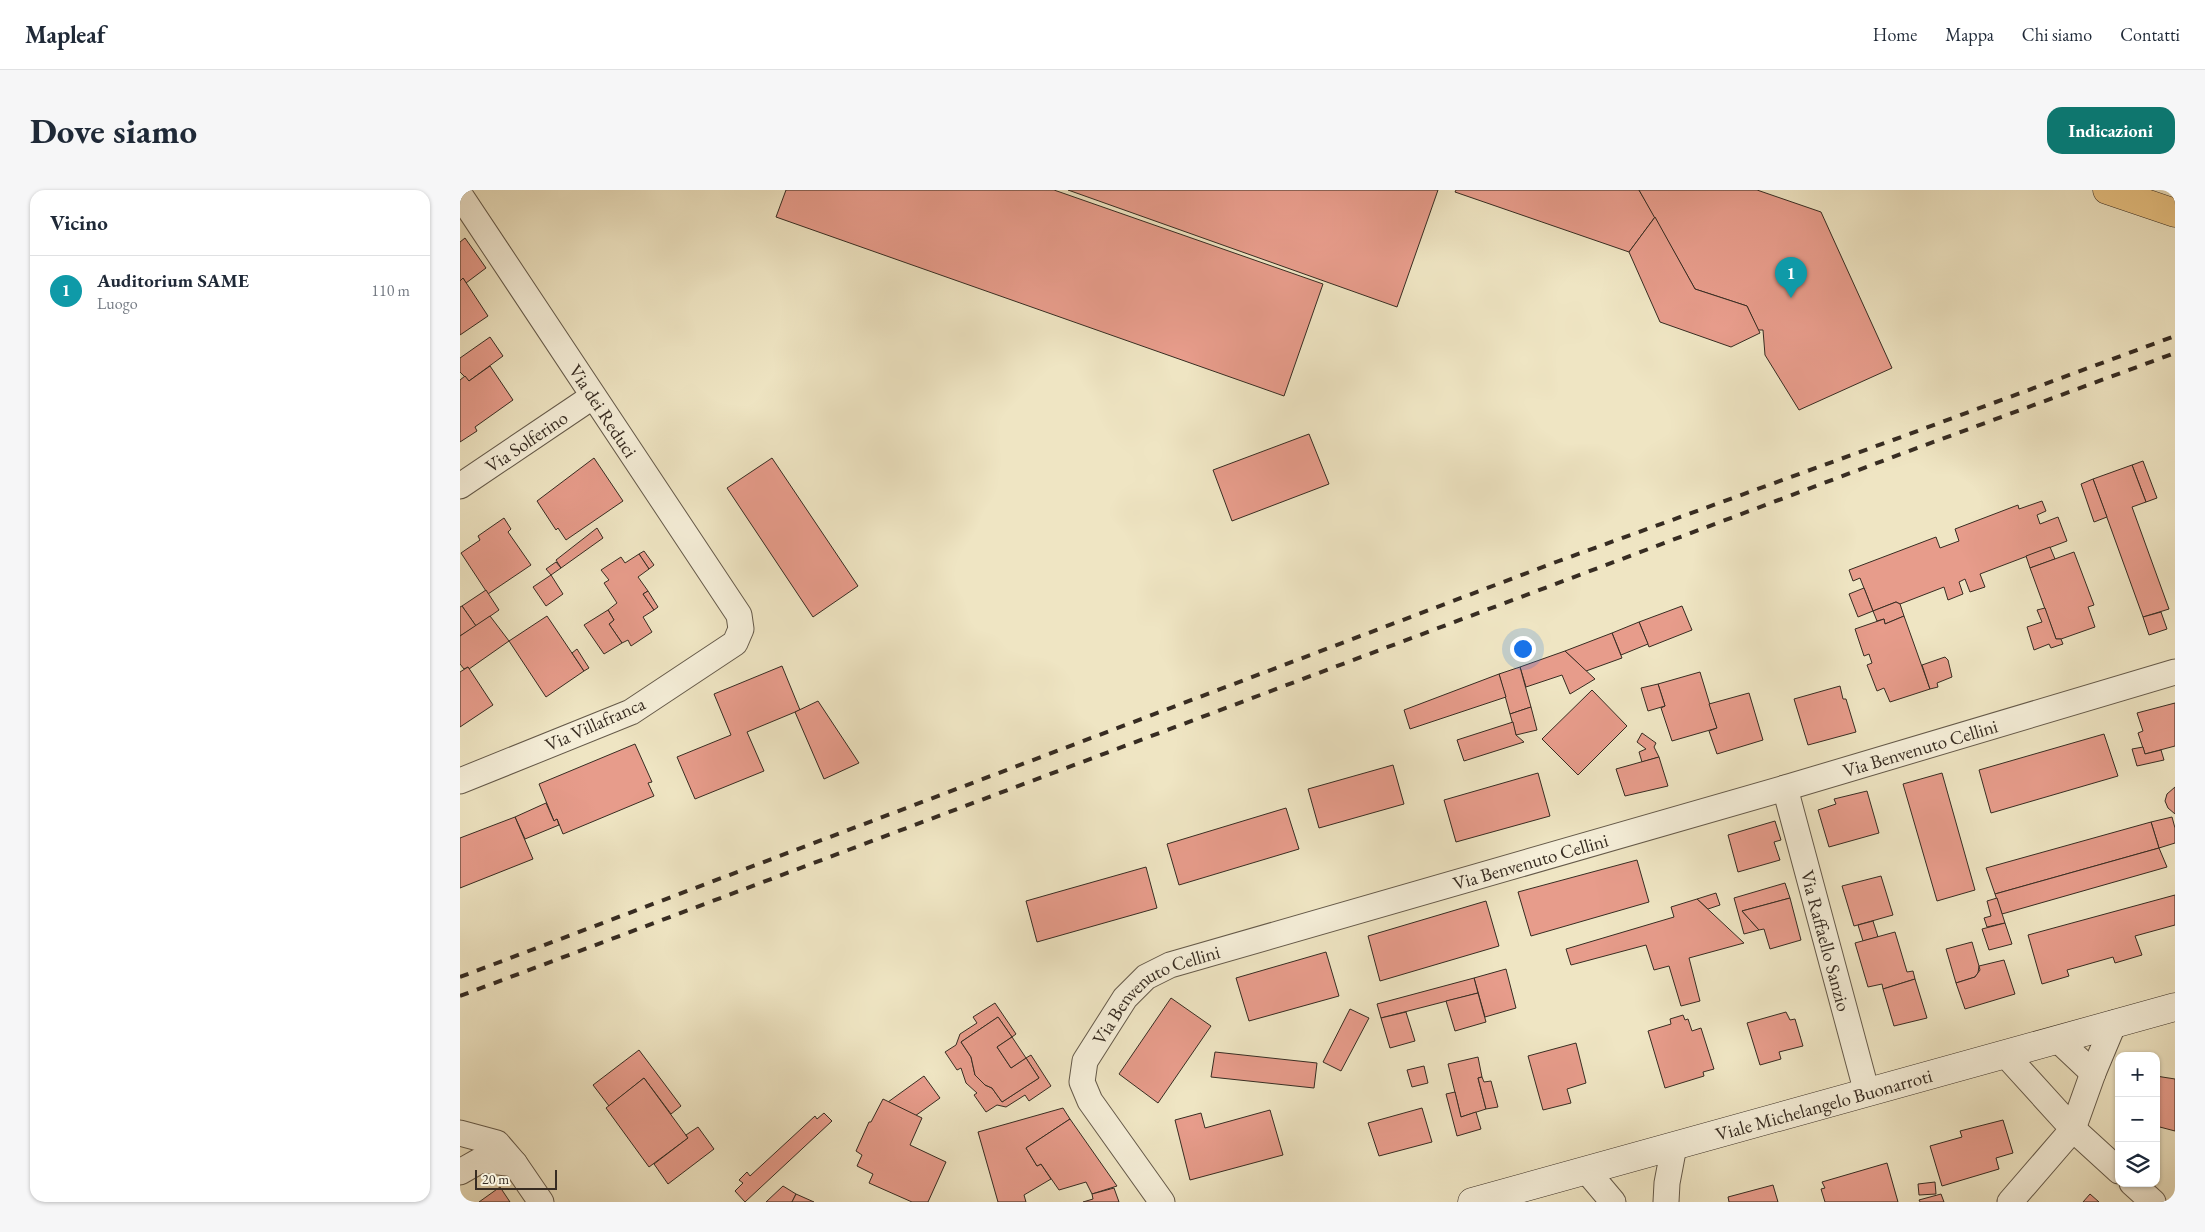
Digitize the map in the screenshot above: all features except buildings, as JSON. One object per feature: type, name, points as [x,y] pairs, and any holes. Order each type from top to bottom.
[{"type":"main road","points":[[2107,190],[2175,213]]},
{"type":"main road","name":"Viale Michelangelo Buonarroti","points":[[1472,1202],[2175,1007]]},
{"type":"street","name":"Via dei Reduci","points":[[460,195],[738,615],[740,629]]},
{"type":"street","name":"Via Solferino","points":[[460,486],[592,397]]},
{"type":"street","name":"Via Villafranca","points":[[460,781],[631,712],[735,643],[740,629]]},
{"type":"street","name":"Via Benvenuto Cellini","points":[[1162,1202],[1090,1101],[1082,1082],[1085,1061],[1125,998],[1146,977],[1170,965],[1785,788],[2175,672]]},
{"type":"street","name":"Via Raffaello Sanzio","points":[[1785,788],[1867,1093]]},
{"type":"street","points":[[2010,1202],[2073,1129],[2093,1073],[2114,1023]]},
{"type":"street","points":[[2058,1040],[2093,1073]]},
{"type":"street","points":[[2005,1054],[2073,1129],[2115,1167]]},
{"type":"street","points":[[460,1133],[497,1143],[515,1164],[541,1202]]},
{"type":"street","points":[[1666,1202],[1666,1183],[1674,1146]]},
{"type":"street","points":[[460,1172],[481,1160],[515,1164]]},
{"type":"street","points":[[1586,1170],[1613,1202]]},
{"type":"street","points":[[2136,1187],[2153,1202]]},
{"type":"railway","points":[[460,977],[1556,562],[2175,336]]},
{"type":"railway","points":[[460,996],[1901,454],[2175,353]]},
{"type":"place","name":"Auditorium SAME","points":[[1791,298]]}]
